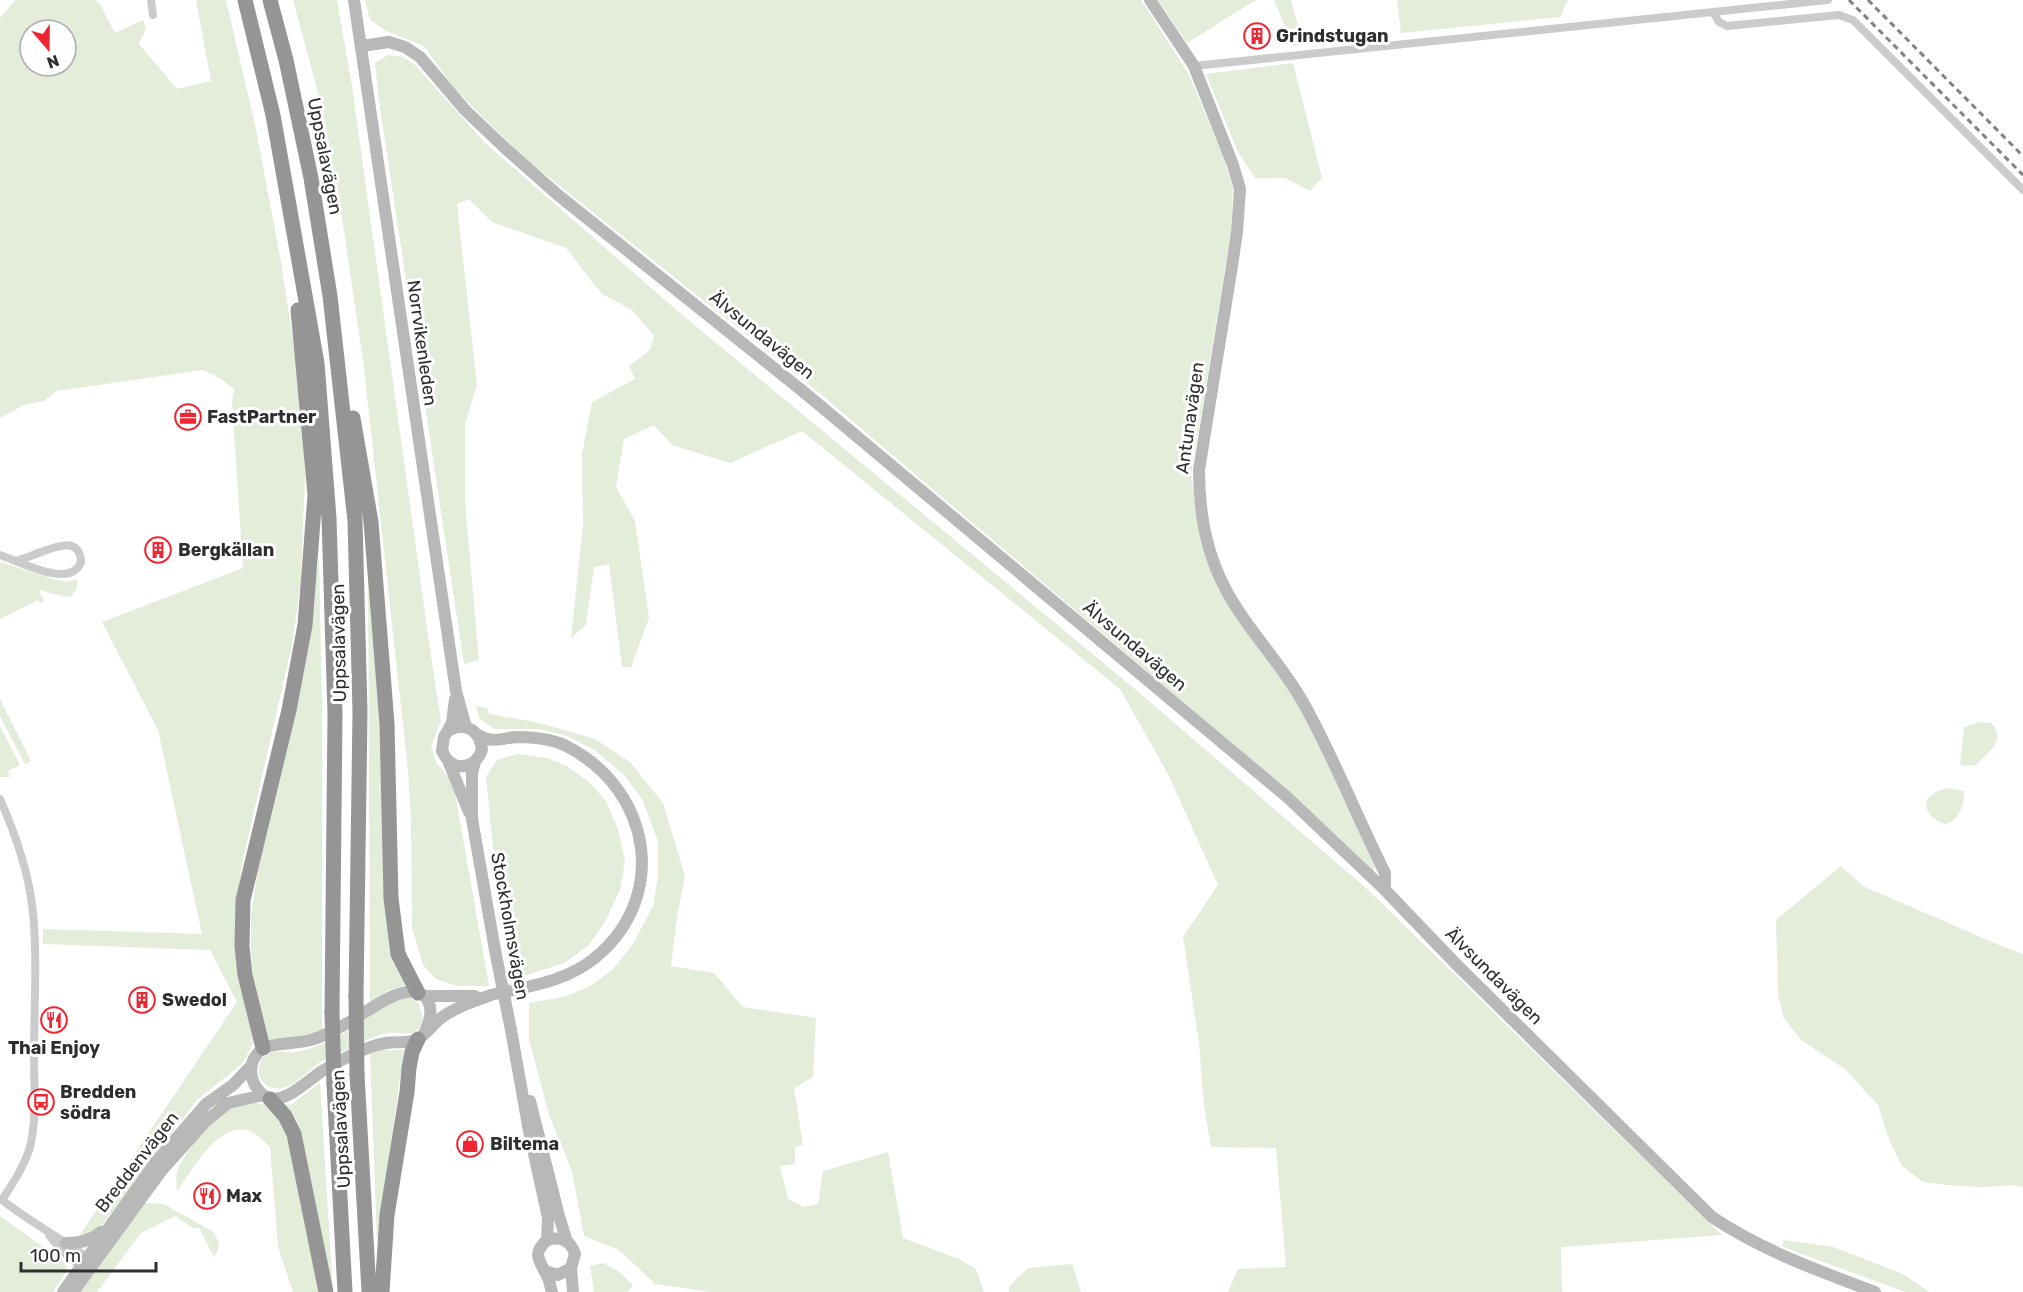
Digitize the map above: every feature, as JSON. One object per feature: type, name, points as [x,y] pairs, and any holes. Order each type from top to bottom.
[{"type":"highway","name":"Uppsalavägen","points":[[245,0],[273,115],[317,363],[330,518],[335,714],[332,1012],[345,1292]]},
{"type":"highway","name":"Uppsalavägen","points":[[270,0],[286,60],[311,178],[330,296],[356,521],[360,712],[357,1075],[369,1292]]},
{"type":"highway","points":[[263,1048],[245,975],[242,946],[243,900],[289,710],[305,625],[315,495],[289,205]]},
{"type":"highway","points":[[330,296],[371,522],[387,724],[391,898],[398,954],[422,995]]},
{"type":"highway","points":[[382,1292],[388,1206],[409,1068],[412,1052],[421,1036]]},
{"type":"highway","points":[[266,1097],[285,1116],[294,1134],[326,1292]]},
{"type":"street","points":[[151,0],[153,15]]},
{"type":"street","name":"Norrvikenleden","points":[[354,0],[456,691],[466,727]]},
{"type":"street","name":"Antunavägen","points":[[1150,0],[1194,66],[1219,125],[1240,189],[1234,255],[1199,470],[1199,491],[1204,526],[1214,563],[1225,587],[1296,691],[1317,728],[1385,873],[1385,890]]},
{"type":"street","points":[[1194,66],[1828,0]]},
{"type":"street","points":[[1713,12],[1719,22],[1727,26],[1839,15],[1853,20],[2023,190]]},
{"type":"street","name":"Älvsundavägen","points":[[361,46],[389,42],[405,46],[420,57],[465,110],[558,195],[787,378],[1287,797],[1385,890],[1474,982],[1712,1217],[1768,1250],[1875,1292]]},
{"type":"street","points":[[0,555],[64,575],[75,572],[81,562],[79,551],[67,545],[19,560]]},
{"type":"street","name":"Norrvikenleden","points":[[448,731],[452,723],[456,691]]},
{"type":"street","points":[[263,1048],[279,1044],[298,1044],[314,1039],[344,1026],[389,997],[404,992],[462,998],[491,994],[568,975],[596,957],[619,934],[634,908],[642,880],[643,850],[636,822],[623,796],[606,776],[569,747],[544,738],[517,737],[490,740],[466,727],[448,731],[441,744],[444,758],[449,763],[462,767],[517,737]]},
{"type":"street","points":[[477,759],[482,750],[478,735]]},
{"type":"street","name":"Stockholmsvägen","points":[[477,759],[472,773],[472,819],[529,1131],[548,1218],[547,1240],[541,1246],[538,1256],[552,1292]]},
{"type":"street","name":"Stockholmsvägen","points":[[449,763],[472,819]]},
{"type":"street","points":[[0,799],[17,840],[29,890],[33,917],[34,996],[32,1136],[23,1165],[2,1200],[66,1243],[88,1265]]},
{"type":"street","points":[[421,1036],[441,1018],[491,994]]},
{"type":"street","points":[[421,1036],[431,1019],[430,1005],[422,995]]},
{"type":"street","name":"Stockholmsvägen","points":[[512,1034],[567,1242],[575,1254],[571,1268],[573,1292]]},
{"type":"street","name":"Breddenvägen","points":[[63,1292],[88,1265],[162,1170],[206,1120],[228,1103],[287,1096],[317,1074],[374,1046],[421,1036]]},
{"type":"street","name":"Breddenvägen","points":[[73,1292],[113,1221],[155,1163],[206,1104],[233,1085],[251,1066],[257,1053],[263,1048]]},
{"type":"street","points":[[251,1066],[254,1083],[266,1097]]},
{"type":"street","points":[[66,1243],[79,1243],[93,1238],[113,1221]]},
{"type":"street","points":[[48,1233],[61,1250],[88,1265]]},
{"type":"street","points":[[547,1240],[558,1238],[567,1242]]},
{"type":"street","points":[[545,1271],[558,1275],[571,1268]]},
{"type":"green space","points":[[15,0],[95,0],[100,4],[115,33],[143,20],[146,28],[139,44],[177,89],[211,81],[196,0],[226,0],[256,129],[281,262],[299,380],[305,476],[301,578],[293,640],[241,869],[236,938],[253,1043],[243,1063],[197,1100],[99,1229],[77,1239],[237,1002],[210,950],[43,944],[43,929],[202,934],[158,730],[102,622],[243,568],[232,402],[234,389],[220,378],[203,370],[57,391],[44,401],[24,405],[0,418],[0,18]]},
{"type":"green space","points":[[293,0],[337,0],[352,86],[441,721],[431,746],[437,764],[453,782],[489,986],[457,986],[436,979],[423,965],[412,928],[408,770],[363,360],[323,111]]},
{"type":"green space","points":[[365,0],[1141,0],[1188,73],[1222,153],[1233,188],[1231,232],[1191,475],[1198,524],[1212,573],[1291,692],[1312,729],[1375,868],[1372,873],[1293,795],[817,391],[521,155],[453,87],[424,46],[386,31],[370,20]]},
{"type":"green space","points":[[1158,0],[1256,0],[1187,43]]},
{"type":"green space","points":[[1274,0],[1291,0],[1303,45],[1293,46]]},
{"type":"green space","points":[[1397,0],[1568,0],[1560,17],[1401,33]]},
{"type":"green space","points":[[388,55],[403,57],[415,65],[485,143],[680,313],[1135,689],[1367,889],[1722,1235],[1561,1247],[1562,1292],[1228,1292],[1238,1269],[1286,1267],[1276,1148],[1211,1147],[1204,1106],[1199,1043],[1183,937],[1218,885],[1169,776],[1120,689],[802,431],[730,463],[672,445],[654,425],[624,439],[616,487],[635,521],[649,618],[631,667],[622,667],[609,564],[594,567],[586,625],[571,638],[583,524],[582,454],[592,402],[635,379],[629,366],[650,350],[654,336],[632,310],[602,294],[566,248],[492,222],[469,199],[457,204],[477,385],[465,424],[465,502],[479,660],[464,664],[379,101],[375,63]]},
{"type":"green space","points":[[1293,63],[1322,178],[1310,191],[1285,178],[1255,178],[1238,152],[1206,74]]},
{"type":"green space","points":[[368,555],[381,720],[385,900],[408,984],[389,990],[370,1004]]},
{"type":"green space","points":[[319,556],[322,708],[322,1032],[310,1037],[269,1041],[253,975],[251,915],[257,875],[307,653]]},
{"type":"green space","points":[[0,562],[56,580],[66,582],[77,579],[77,588],[72,596],[67,597],[39,590],[44,601],[40,603],[38,600],[0,619]]},
{"type":"green space","points":[[0,699],[31,761],[25,764],[0,716]]},
{"type":"green space","points":[[476,706],[488,708],[489,714],[540,723],[595,739],[630,762],[663,803],[685,876],[671,966],[714,973],[743,1007],[816,1018],[813,1077],[794,1088],[803,1145],[795,1147],[795,1164],[780,1166],[788,1199],[803,1207],[818,1204],[823,1171],[888,1152],[903,1238],[959,1259],[976,1269],[984,1292],[710,1292],[655,1284],[619,1250],[584,1236],[572,1171],[549,1115],[529,1039],[529,1003],[564,997],[592,985],[613,969],[633,944],[653,906],[658,876],[658,841],[642,799],[625,776],[595,750],[565,735],[538,729],[494,729],[479,718]]},
{"type":"green space","points":[[1980,722],[1991,723],[1996,729],[1997,740],[1991,750],[1976,765],[1962,766],[1960,763],[1964,727]]},
{"type":"green space","points":[[0,726],[20,765],[8,771],[10,777],[0,777]]},
{"type":"green space","points":[[518,754],[547,758],[567,766],[590,783],[606,801],[618,829],[625,861],[620,890],[606,920],[588,946],[564,963],[514,979],[495,869],[486,777],[497,760]]},
{"type":"green space","points":[[1948,788],[1964,791],[1964,796],[1958,815],[1945,824],[1930,815],[1926,803],[1935,793]]},
{"type":"green space","points":[[1841,866],[1863,886],[2023,954],[2023,1187],[2012,1185],[1983,1187],[1923,1182],[1902,1166],[1890,1142],[1878,1105],[1845,1069],[1801,1040],[1783,1017],[1778,994],[1776,920]]},
{"type":"green space","points":[[409,997],[418,1003],[423,1018],[417,1030],[409,1033],[387,1033],[374,1037],[327,1058],[288,1086],[274,1088],[268,1086],[260,1078],[260,1062],[268,1054],[304,1050],[334,1039],[388,1002]]},
{"type":"green space","points":[[382,1050],[404,1050],[377,1242],[370,1054]]},
{"type":"green space","points":[[320,1083],[333,1292],[331,1292],[301,1132],[296,1119],[284,1105],[292,1104]]},
{"type":"green space","points":[[254,1102],[270,1108],[279,1116],[290,1143],[319,1292],[293,1292],[278,1247],[270,1147],[254,1133],[248,1130],[237,1130],[216,1141],[198,1161],[177,1191],[177,1172],[180,1164],[201,1134],[227,1110]]},
{"type":"green space","points":[[144,1203],[164,1204],[212,1231],[219,1242],[214,1257],[199,1228],[193,1228],[175,1216],[141,1233],[97,1292],[77,1292]]},
{"type":"green space","points":[[0,1216],[64,1262],[67,1270],[53,1292],[0,1292]]},
{"type":"green space","points":[[1783,1240],[1833,1247],[1903,1274],[1929,1292],[1905,1292],[1783,1247]]},
{"type":"green space","points":[[603,1263],[618,1271],[633,1285],[627,1292],[594,1292],[590,1266]]},
{"type":"green space","points":[[1072,1264],[1081,1292],[1009,1292],[1009,1286],[1028,1268]]},
{"type":"railway","points":[[1849,0],[2023,175]]},
{"type":"railway","points":[[1868,0],[2023,156]]},
{"type":"place","name":"Grindstugan","points":[[1257,36]]},
{"type":"place","name":"FastPartner","points":[[188,417]]},
{"type":"place","name":"Bergkällan","points":[[158,550]]},
{"type":"place","name":"Swedol","points":[[142,1000]]},
{"type":"place","name":"Thai Enjoy","points":[[54,1020]]},
{"type":"place","name":"Bredden södra","points":[[41,1102]]},
{"type":"place","name":"Biltema","points":[[470,1144]]},
{"type":"place","name":"Max","points":[[207,1196]]}]
